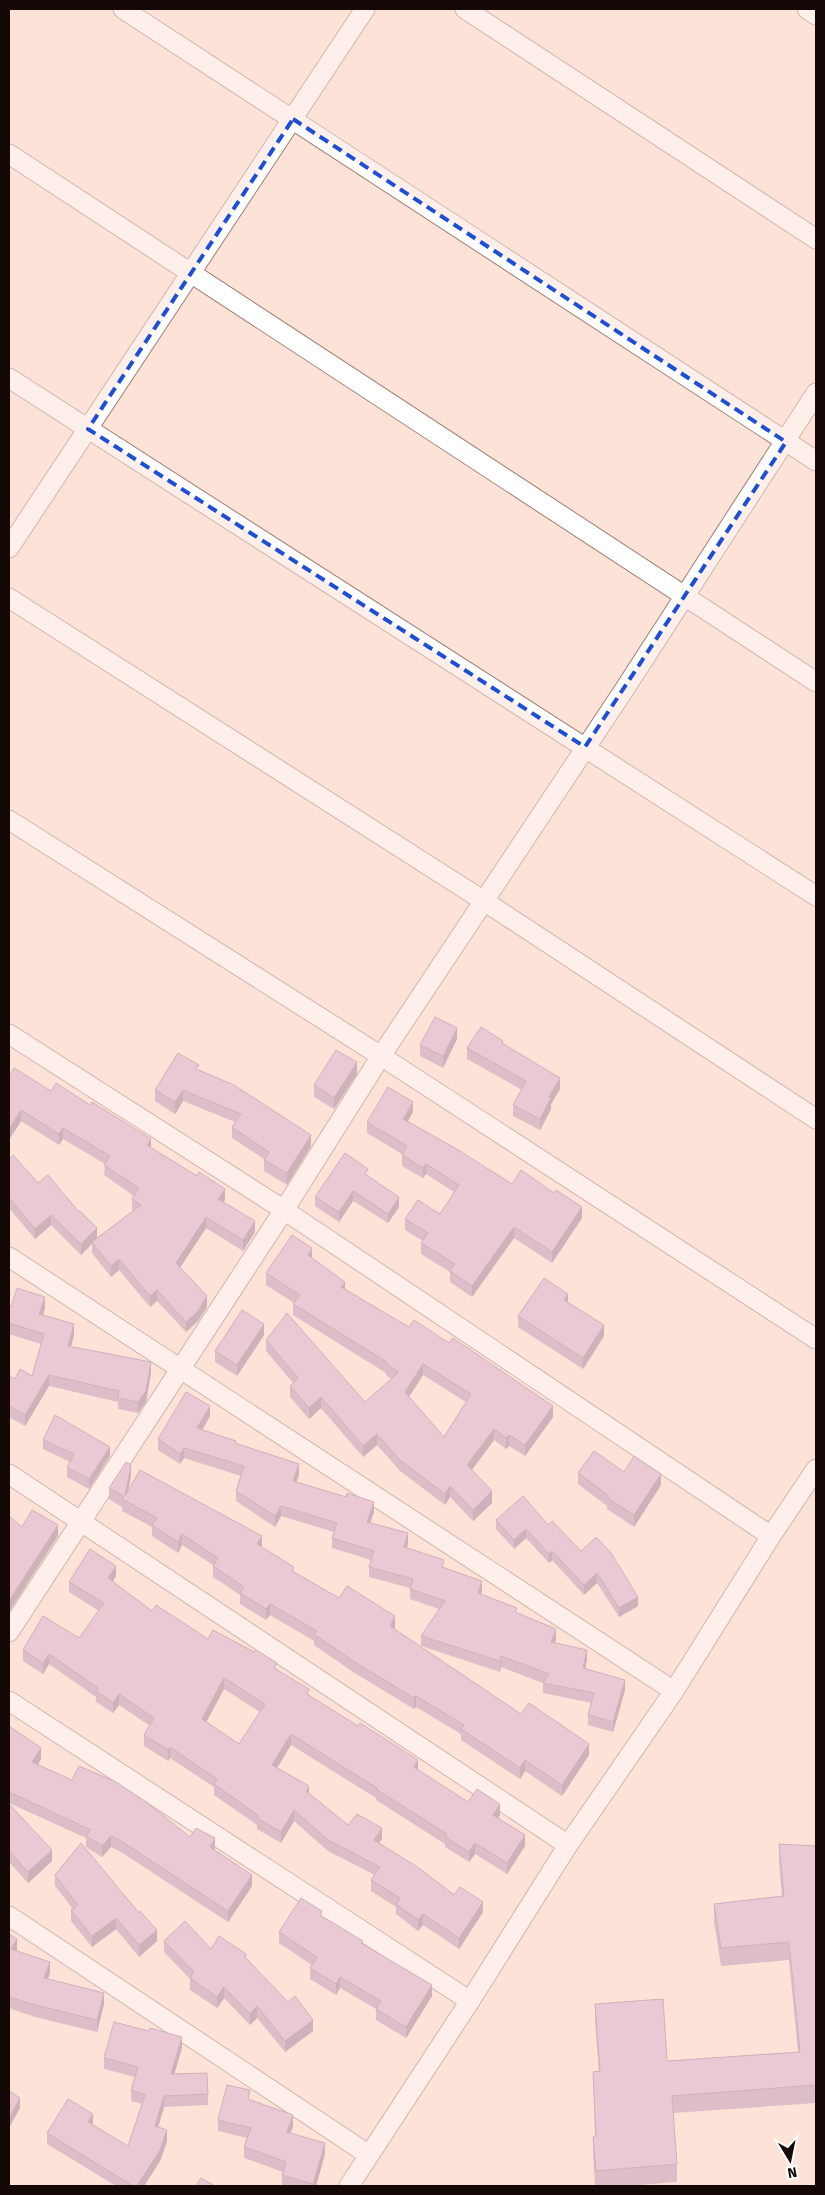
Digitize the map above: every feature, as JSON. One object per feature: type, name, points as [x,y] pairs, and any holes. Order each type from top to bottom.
[{"type":"street","points":[[123,9],[816,461]]},
{"type":"street","points":[[9,548],[365,9]]},
{"type":"street","points":[[465,9],[816,239]]},
{"type":"street","points":[[807,9],[816,14]]},
{"type":"street","points":[[9,154],[816,682]]},
{"type":"street","points":[[9,378],[816,896]]},
{"type":"street","points":[[9,1632],[284,1210],[381,1056],[584,747],[624,690],[816,393]]},
{"type":"street","points":[[9,598],[484,901],[816,1119]]},
{"type":"street","points":[[9,820],[381,1056],[816,1340]]},
{"type":"street","points":[[9,1034],[284,1210],[771,1536]]},
{"type":"street","points":[[9,1257],[674,1691]]},
{"type":"street","points":[[349,2186],[470,2001],[568,1845],[674,1691],[771,1536],[816,1469]]},
{"type":"street","points":[[9,1474],[568,1845]]},
{"type":"street","points":[[9,1701],[470,2001]]},
{"type":"street","points":[[9,1916],[369,2155]]},
{"type":"highlighted area","points":[[293,119],[786,442],[585,747],[88,429]]},
{"type":"building","points":[[435,1017],[457,1028],[443,1056],[420,1045]]},
{"type":"building","points":[[481,1027],[503,1041],[502,1043],[560,1078],[549,1097],[551,1098],[540,1119],[513,1105],[526,1081],[467,1048]]},
{"type":"building","points":[[336,1050],[357,1062],[334,1098],[314,1085]]},
{"type":"building","points":[[178,1053],[199,1065],[196,1069],[234,1085],[311,1135],[287,1173],[264,1160],[269,1152],[232,1127],[241,1114],[183,1090],[175,1102],[155,1090]]},
{"type":"building","points":[[14,1068],[51,1091],[56,1083],[90,1105],[92,1102],[151,1139],[147,1145],[197,1176],[199,1172],[225,1189],[218,1199],[255,1221],[243,1240],[206,1217],[176,1263],[207,1296],[198,1311],[186,1322],[157,1290],[150,1296],[119,1259],[111,1266],[92,1242],[141,1205],[132,1199],[139,1188],[104,1165],[110,1156],[63,1128],[59,1134],[21,1110],[9,1129],[9,1076]]},
{"type":"building","points":[[388,1087],[413,1102],[403,1119],[455,1148],[512,1184],[521,1170],[554,1193],[556,1190],[582,1207],[552,1252],[514,1227],[472,1286],[450,1271],[455,1264],[421,1243],[428,1233],[405,1219],[418,1200],[440,1214],[459,1185],[426,1164],[423,1168],[402,1155],[407,1146],[367,1122]]},
{"type":"building","points":[[345,1153],[368,1169],[365,1174],[399,1197],[388,1214],[353,1191],[339,1212],[315,1197]]},
{"type":"building","points":[[13,1155],[38,1183],[48,1175],[79,1212],[97,1228],[81,1244],[51,1215],[35,1229],[9,1198],[9,1159]]},
{"type":"building","points":[[292,1235],[312,1248],[308,1255],[345,1282],[341,1287],[409,1327],[414,1320],[449,1343],[453,1338],[553,1406],[525,1445],[509,1435],[506,1438],[494,1429],[467,1465],[492,1491],[473,1510],[450,1486],[445,1494],[400,1460],[377,1434],[363,1446],[321,1397],[309,1408],[290,1386],[298,1378],[266,1340],[287,1313],[365,1402],[399,1372],[386,1364],[387,1362],[293,1304],[300,1295],[266,1273]],"holes":[[[423,1364],[471,1394],[444,1437],[405,1392]]]},
{"type":"building","points":[[544,1278],[568,1294],[564,1300],[604,1325],[583,1358],[518,1316]]},
{"type":"building","points":[[17,1288],[45,1297],[39,1314],[74,1324],[68,1346],[151,1362],[146,1391],[138,1402],[118,1398],[119,1391],[49,1375],[25,1415],[9,1406],[9,1375],[15,1379],[20,1369],[32,1376],[44,1334],[9,1323],[9,1306],[11,1307]]},
{"type":"building","points":[[242,1310],[264,1324],[237,1365],[215,1351]]},
{"type":"building","points":[[186,1392],[210,1406],[197,1428],[299,1464],[293,1481],[346,1497],[347,1493],[374,1502],[367,1522],[408,1533],[404,1547],[444,1560],[442,1567],[482,1581],[478,1593],[517,1608],[515,1612],[556,1629],[551,1642],[587,1650],[583,1668],[625,1680],[613,1722],[588,1715],[594,1693],[543,1683],[549,1674],[501,1656],[500,1661],[421,1636],[445,1601],[410,1589],[413,1579],[369,1567],[374,1551],[332,1538],[337,1523],[281,1506],[275,1516],[236,1491],[244,1466],[184,1448],[180,1454],[158,1439]]},
{"type":"building","points":[[55,1415],[110,1447],[89,1479],[67,1467],[74,1454],[43,1440]]},
{"type":"building","points":[[594,1451],[624,1472],[634,1456],[661,1474],[634,1515],[607,1498],[609,1496],[578,1473]]},
{"type":"building","points":[[126,1462],[131,1465],[125,1496],[140,1470],[262,1536],[257,1544],[294,1567],[292,1571],[339,1598],[347,1586],[395,1616],[390,1626],[521,1714],[529,1703],[589,1744],[562,1785],[525,1760],[520,1768],[461,1729],[464,1725],[416,1696],[414,1698],[353,1661],[314,1634],[317,1631],[270,1604],[266,1609],[240,1593],[244,1587],[213,1566],[218,1558],[182,1534],[178,1542],[152,1525],[157,1518],[122,1499],[124,1496],[109,1488]]},
{"type":"building","points":[[523,1496],[548,1525],[552,1521],[581,1551],[596,1537],[611,1553],[638,1597],[619,1608],[597,1573],[584,1585],[552,1551],[549,1554],[526,1529],[514,1540],[496,1520]]},
{"type":"building","points":[[32,1510],[58,1525],[9,1601],[9,1516],[22,1527]]},
{"type":"building","points":[[90,1549],[116,1566],[108,1578],[152,1611],[156,1605],[208,1639],[213,1630],[254,1652],[256,1650],[277,1663],[274,1668],[309,1689],[307,1694],[358,1726],[360,1723],[418,1760],[414,1767],[468,1802],[477,1789],[500,1804],[493,1815],[525,1835],[507,1863],[475,1843],[469,1852],[445,1837],[447,1834],[291,1734],[272,1765],[309,1786],[306,1791],[348,1825],[357,1814],[382,1828],[374,1840],[419,1868],[454,1895],[460,1887],[483,1902],[459,1938],[423,1914],[418,1920],[396,1904],[400,1898],[371,1880],[380,1867],[328,1840],[294,1810],[281,1832],[257,1818],[259,1816],[214,1784],[217,1779],[170,1747],[168,1750],[144,1735],[154,1718],[119,1694],[113,1703],[96,1691],[98,1688],[49,1654],[43,1663],[23,1650],[43,1616],[79,1638],[104,1603],[69,1582]],"holes":[[[224,1678],[265,1704],[239,1744],[202,1719]]]},
{"type":"building","points":[[9,1726],[41,1748],[32,1762],[72,1780],[79,1766],[116,1782],[146,1802],[190,1837],[196,1828],[215,1838],[210,1847],[252,1875],[228,1911],[121,1841],[111,1836],[102,1846],[86,1836],[91,1830],[9,1792]]},
{"type":"building","points":[[9,1804],[52,1850],[28,1872],[9,1851]]},
{"type":"building","points":[[81,1843],[139,1913],[140,1911],[157,1930],[139,1945],[116,1918],[92,1936],[71,1910],[78,1905],[55,1875]]},
{"type":"building","points":[[779,1844],[816,1846],[816,2085],[672,2096],[677,2164],[596,2171],[593,2137],[596,2136],[593,2072],[600,2071],[595,2004],[663,1999],[667,2061],[800,2052],[789,1942],[721,1948],[714,1904],[784,1896]]},
{"type":"building","points":[[301,1898],[322,1911],[320,1915],[363,1941],[361,1943],[432,1985],[406,2027],[376,2009],[381,2001],[340,1977],[336,1984],[310,1968],[317,1957],[279,1932]]},
{"type":"building","points":[[185,1921],[211,1949],[219,1936],[246,1954],[245,1957],[288,2002],[295,1996],[313,2020],[285,2041],[257,2006],[250,2014],[224,1987],[217,1997],[190,1978],[194,1972],[164,1941]]},
{"type":"building","points":[[9,1934],[17,1939],[11,1949],[50,1962],[44,1978],[104,1993],[97,2020],[9,1997]]},
{"type":"building","points":[[114,2022],[149,2031],[150,2028],[182,2037],[171,2074],[207,2073],[208,2094],[164,2096],[155,2126],[167,2130],[160,2150],[137,2186],[133,2186],[47,2133],[68,2099],[93,2114],[88,2122],[128,2146],[145,2095],[131,2090],[138,2067],[104,2058]]},
{"type":"building","points":[[227,2085],[250,2090],[248,2099],[293,2115],[287,2132],[325,2143],[313,2184],[282,2175],[286,2162],[244,2147],[251,2128],[218,2120]]},
{"type":"building","points":[[9,2091],[20,2098],[9,2118]]},
{"type":"building","points":[[201,2178],[215,2186],[196,2186]]}]
